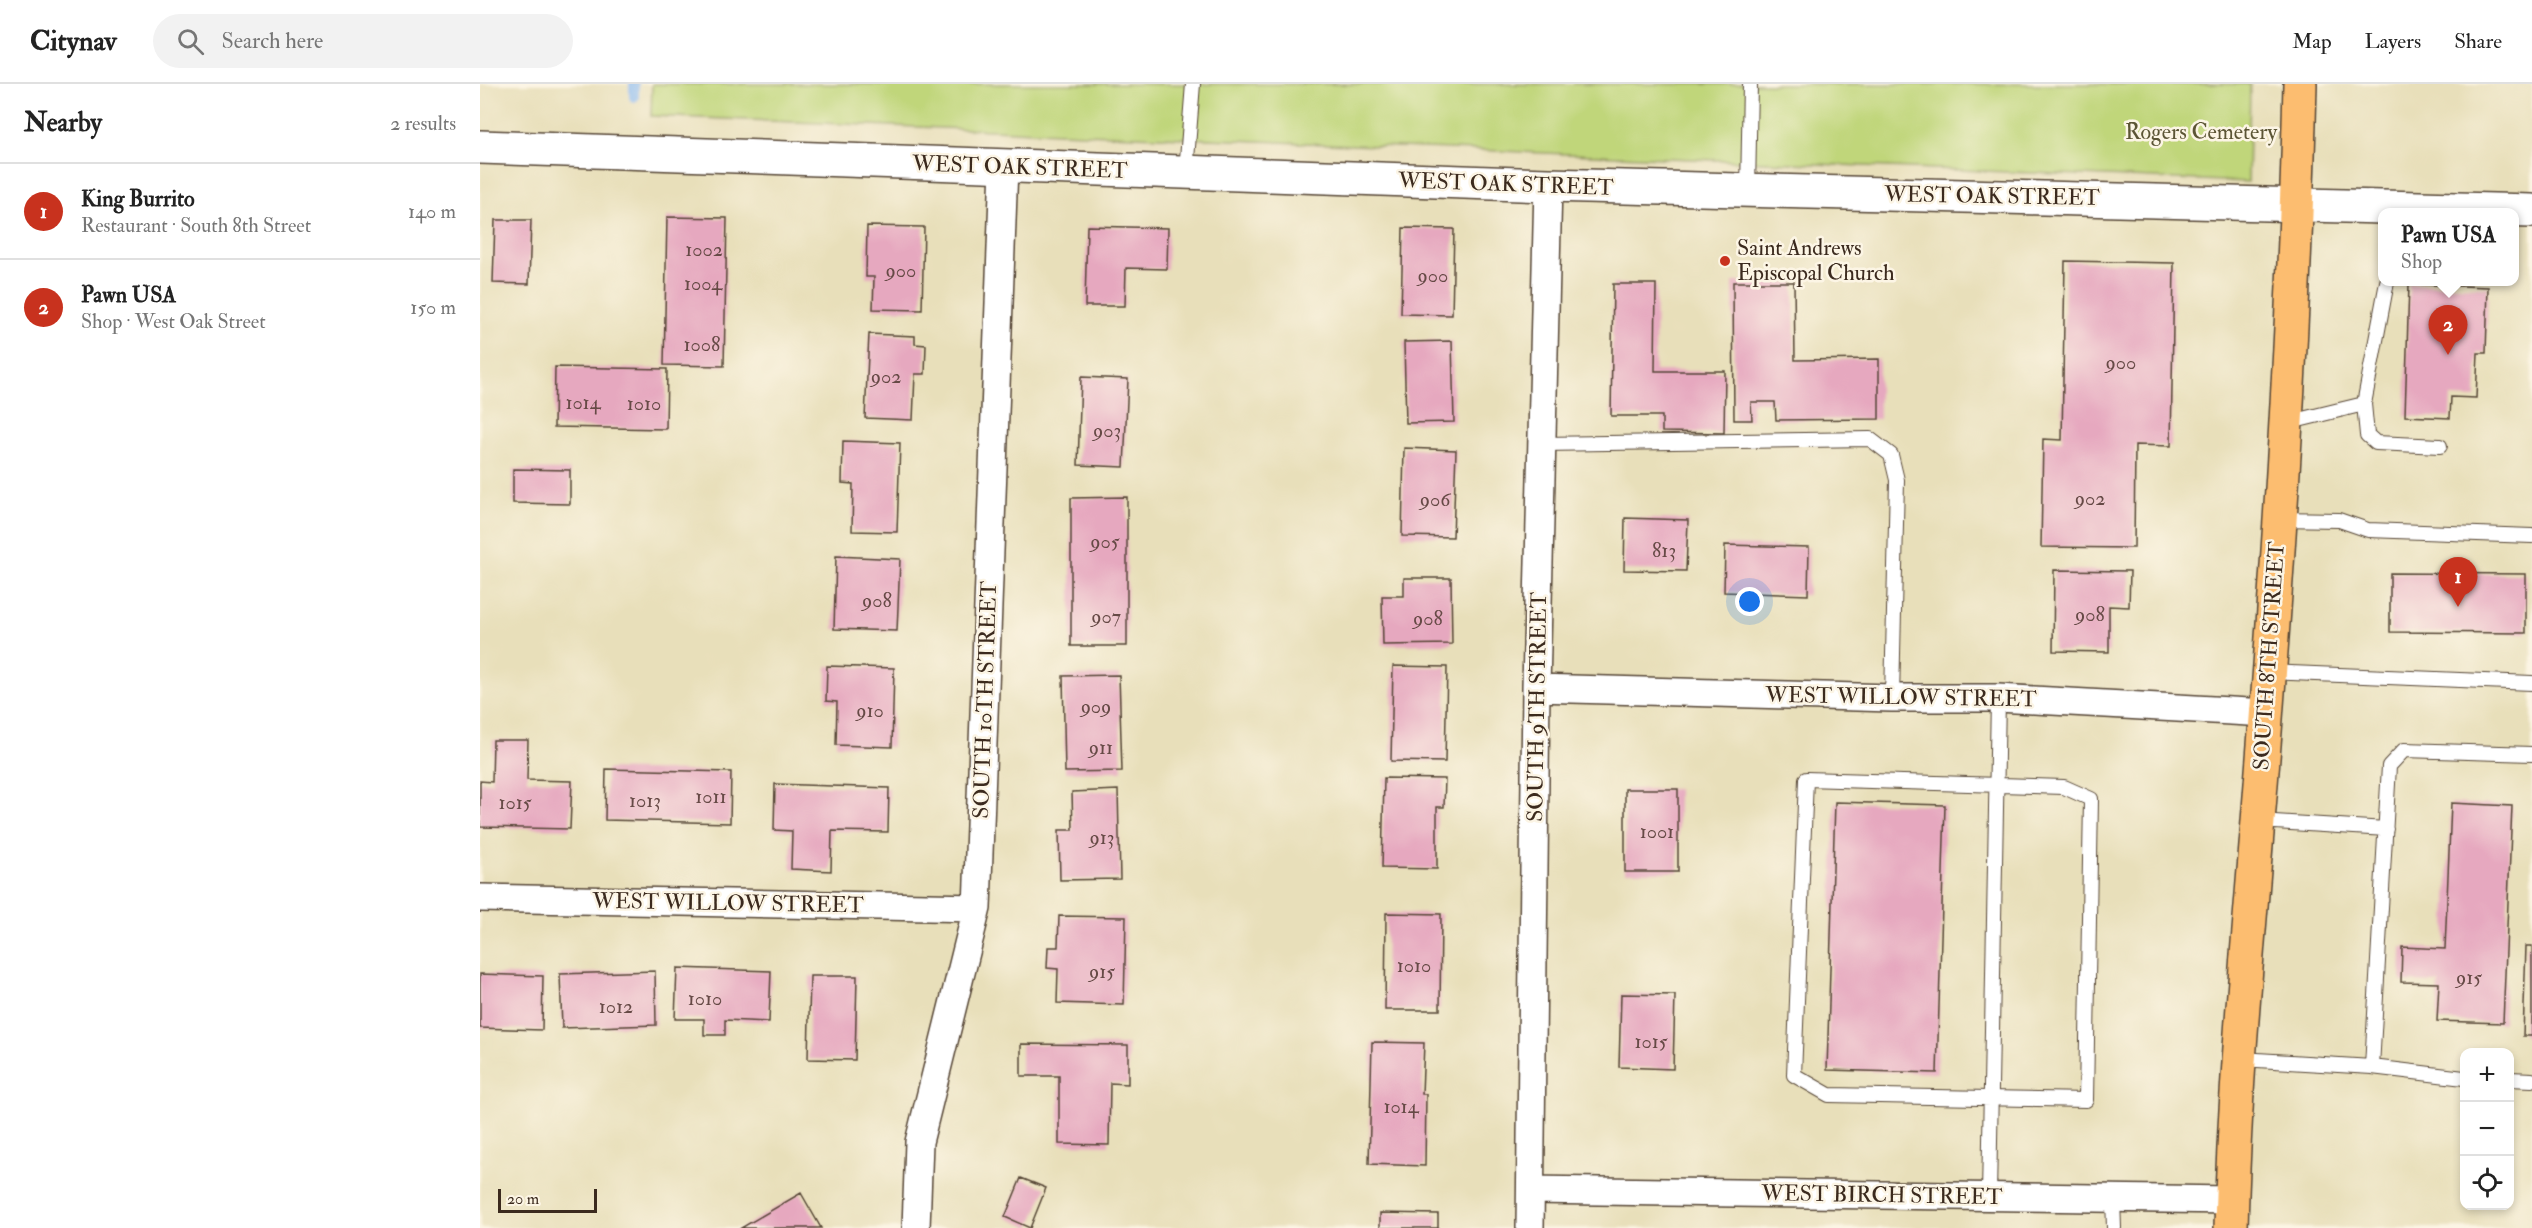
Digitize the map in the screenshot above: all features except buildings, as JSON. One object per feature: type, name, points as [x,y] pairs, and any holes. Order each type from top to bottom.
[{"type":"main road","name":"SOUTH 8TH STREET","points":[[2231,1214],[2240,1059],[2269,672],[2297,204],[2300,84]]},
{"type":"street","name":"WEST OAK STREET","points":[[480,147],[1004,165],[1186,174],[2297,204],[2378,208]]},
{"type":"street","name":"SOUTH 10TH STREET","points":[[916,1228],[919,1142],[977,908],[1004,165]]},
{"type":"street","name":"SOUTH 9TH STREET","points":[[1530,1228],[1536,688],[1548,185]]},
{"type":"street","name":"WEST WILLOW STREET","points":[[1536,688],[1892,698],[1998,698],[2266,713]]},
{"type":"street","name":"WEST WILLOW STREET","points":[[480,898],[977,908]]},
{"type":"street","name":"WEST BIRCH STREET","points":[[1531,1190],[2113,1199],[2231,1214]]},
{"type":"lane","points":[[1186,174],[1193,84]]},
{"type":"lane","points":[[1748,190],[1750,84]]},
{"type":"lane","points":[[2386,286],[2364,404],[2367,435],[2376,443],[2440,446]]},
{"type":"lane","points":[[2284,423],[2364,404]]},
{"type":"lane","points":[[1542,444],[1870,439],[1891,454],[1897,480],[1892,698]]},
{"type":"lane","points":[[2278,519],[2339,520],[2368,530],[2532,536]]},
{"type":"lane","points":[[2269,672],[2532,683]]},
{"type":"lane","points":[[1989,1197],[1998,698]]},
{"type":"lane","points":[[2372,1067],[2389,766],[2404,750],[2532,754]]},
{"type":"lane","points":[[1806,779],[1996,783],[2064,787],[2091,799],[2086,1100],[1991,1097],[1829,1095],[1794,1074],[1806,779]]},
{"type":"lane","points":[[2258,822],[2386,829]]},
{"type":"lane","points":[[2240,1059],[2372,1067],[2460,1077]]},
{"type":"lane","points":[[2514,1079],[2532,1080]]},
{"type":"lane","points":[[2113,1199],[2114,1228]]},
{"type":"green space","name":"Rogers Cemetery","points":[[652,84],[2250,84],[2248,182],[651,116]]},
{"type":"waterway","points":[[634,84],[634,97]]},
{"type":"place","name":"Saint Andrews Episcopal Church","points":[[1725,261]]},
{"type":"place","name":"Pawn USA","points":[[2448,355]]},
{"type":"place","name":"King Burrito","points":[[2458,607]]}]
